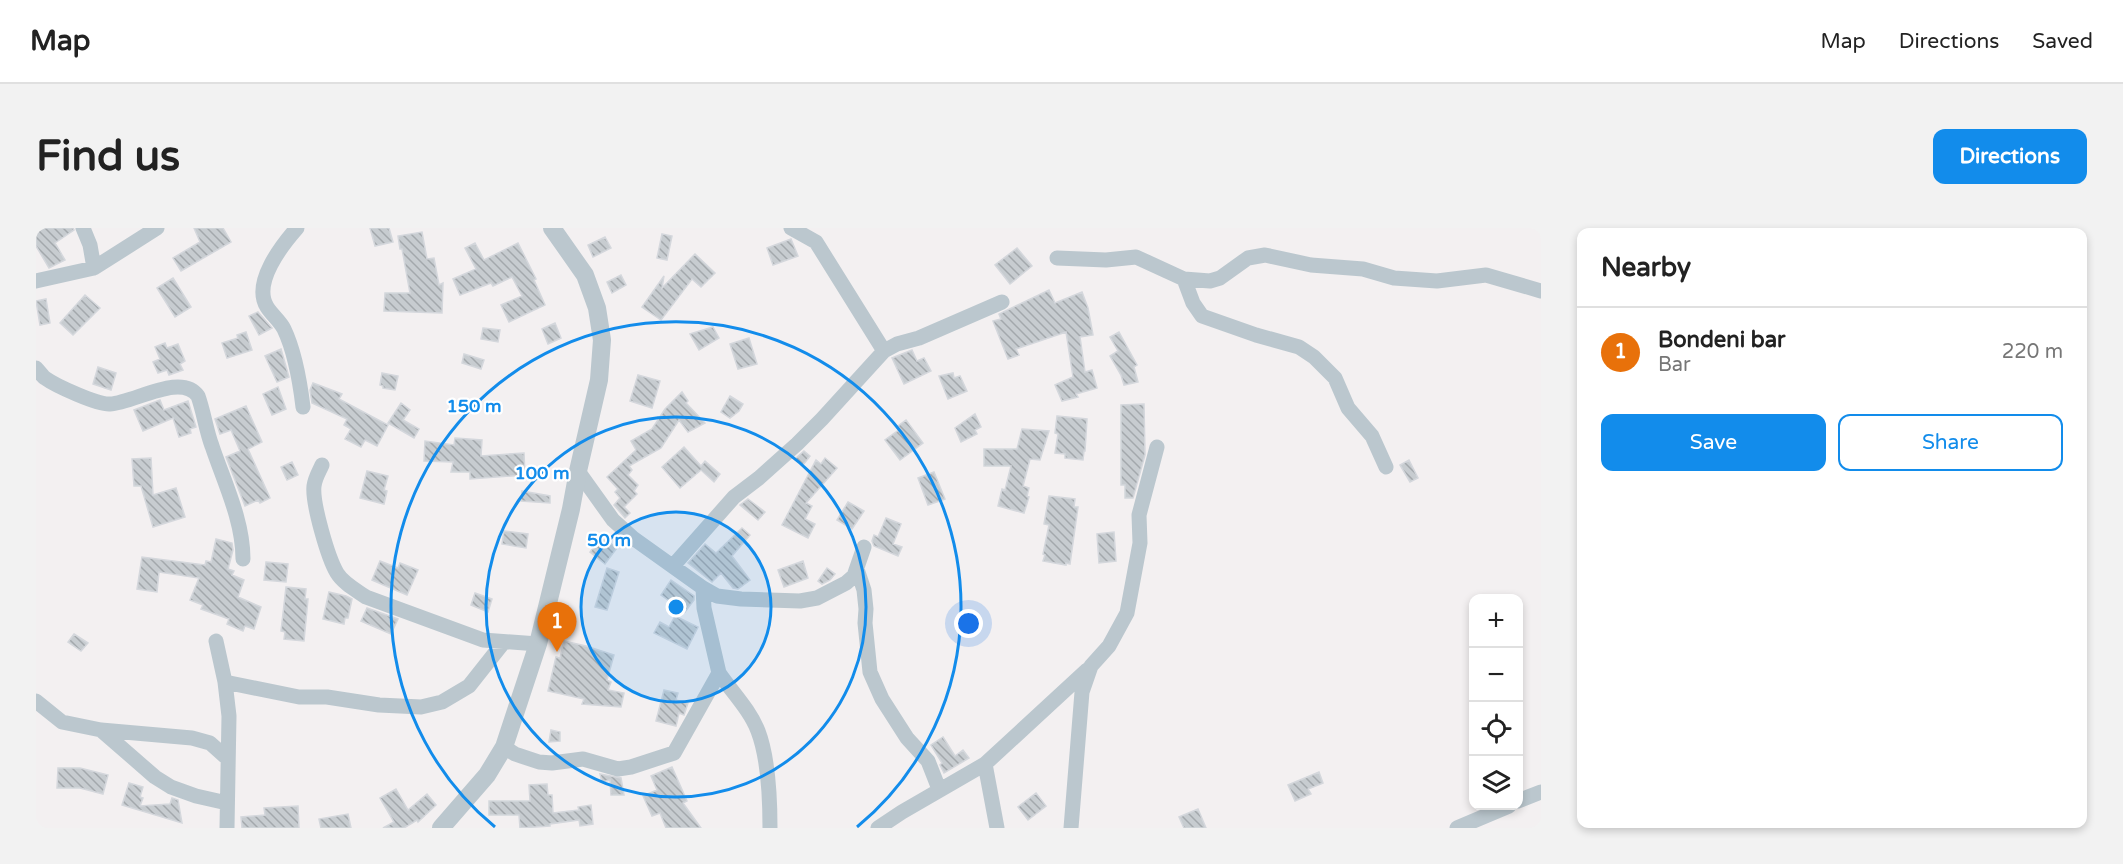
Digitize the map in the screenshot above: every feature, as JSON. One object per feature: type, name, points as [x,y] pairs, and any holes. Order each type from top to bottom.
[{"type":"street","points":[[83,228],[90,245],[94,268]]},
{"type":"street","points":[[36,281],[94,268],[157,228]]},
{"type":"street","points":[[297,228],[281,247],[271,264],[264,285],[263,298],[288,338],[301,386],[303,407]]},
{"type":"street","points":[[441,828],[487,775],[504,747],[538,644],[599,380],[602,340],[597,308],[585,275],[552,228]]},
{"type":"street","points":[[791,228],[816,242],[884,351]]},
{"type":"street","points":[[1057,258],[1106,260],[1136,258],[1184,279],[1210,280],[1220,278],[1248,258],[1266,255],[1311,265],[1363,268],[1394,278],[1437,281],[1486,275],[1541,291]]},
{"type":"street","points":[[1184,279],[1193,303],[1202,316],[1299,347],[1314,357],[1335,378],[1348,408],[1372,436],[1386,467]]},
{"type":"street","points":[[673,566],[734,497],[797,444],[884,351],[1002,302]]},
{"type":"street","points":[[36,368],[45,378],[107,405],[163,390],[189,387],[194,391],[198,396],[211,444],[243,541],[243,559]]},
{"type":"street","points":[[878,828],[939,789],[985,764],[1091,666],[1109,646],[1127,613],[1140,543],[1140,515],[1157,447]]},
{"type":"street","points":[[322,465],[315,478],[313,489],[329,554],[338,575],[366,597],[470,637],[503,643],[538,644]]},
{"type":"street","points":[[578,471],[613,520],[633,538],[717,596],[800,601],[817,598],[840,587],[854,576],[864,547]]},
{"type":"street","points":[[857,569],[864,590],[870,672],[882,699],[907,738],[933,769],[939,789]]},
{"type":"street","points":[[703,588],[704,608],[719,674],[739,698],[758,730],[770,804],[770,828]]},
{"type":"street","points":[[216,641],[225,682],[229,716],[227,828]]},
{"type":"street","points":[[225,682],[299,697],[327,697],[379,705],[421,707],[442,702],[469,686],[503,643]]},
{"type":"street","points":[[1071,828],[1079,715],[1082,692],[1091,666]]},
{"type":"street","points":[[504,747],[515,754],[539,762],[552,764],[583,759],[618,769],[663,758],[674,753],[719,674]]},
{"type":"street","points":[[36,701],[62,722],[100,730],[192,738],[210,743],[228,759]]},
{"type":"street","points":[[100,730],[154,777],[171,787],[227,803]]},
{"type":"street","points":[[985,764],[997,828]]},
{"type":"street","points":[[1523,799],[1541,792]]},
{"type":"street","points":[[1457,828],[1500,810]]},
{"type":"building","points":[[36,228],[73,228],[74,230],[55,243],[65,260],[49,268],[36,246]]},
{"type":"building","points":[[194,228],[223,228],[231,242],[181,271],[173,258],[200,242]]},
{"type":"building","points":[[370,228],[389,228],[393,242],[375,246]]},
{"type":"building","points":[[422,232],[427,259],[434,258],[439,285],[443,283],[442,313],[384,311],[385,293],[410,293],[398,236]]},
{"type":"building","points":[[662,234],[672,236],[667,260],[657,258]]},
{"type":"building","points":[[605,237],[611,248],[593,257],[588,245]]},
{"type":"building","points":[[791,239],[798,256],[773,265],[767,248]]},
{"type":"building","points":[[475,243],[484,260],[518,243],[536,279],[534,280],[545,305],[509,322],[501,305],[522,296],[512,277],[493,286],[491,283],[460,295],[453,279],[476,269],[465,248]]},
{"type":"building","points":[[1017,248],[1032,266],[1010,284],[995,265]]},
{"type":"building","points":[[695,254],[715,273],[701,287],[692,279],[661,320],[642,307],[664,276],[662,288]]},
{"type":"building","points":[[621,275],[626,285],[612,293],[607,282]]},
{"type":"building","points":[[173,278],[191,307],[175,317],[157,288]]},
{"type":"building","points":[[1049,290],[1055,303],[1082,292],[1088,308],[1093,335],[1080,337],[1085,372],[1092,370],[1097,388],[1076,394],[1078,397],[1062,401],[1055,385],[1073,377],[1066,332],[1016,349],[1019,355],[1008,359],[993,321],[1001,319],[999,314]]},
{"type":"building","points":[[85,295],[100,308],[73,335],[60,323]]},
{"type":"building","points":[[46,299],[50,323],[40,325],[36,301]]},
{"type":"building","points":[[258,312],[272,328],[259,335],[249,316]]},
{"type":"building","points":[[555,323],[561,338],[548,344],[542,329]]},
{"type":"building","points":[[713,327],[719,338],[699,350],[690,334]]},
{"type":"building","points":[[483,328],[500,330],[498,342],[481,339]]},
{"type":"building","points":[[246,332],[252,350],[227,358],[222,343],[238,338],[237,335]]},
{"type":"building","points":[[1119,332],[1137,365],[1134,367],[1138,382],[1124,385],[1110,356],[1118,351],[1110,337]]},
{"type":"building","points":[[749,338],[757,364],[738,369],[730,344]]},
{"type":"building","points":[[165,343],[167,348],[178,344],[185,361],[180,364],[183,370],[169,375],[167,370],[158,373],[153,362],[160,359],[155,347]]},
{"type":"building","points":[[281,349],[289,377],[277,382],[265,356]]},
{"type":"building","points":[[912,350],[917,361],[924,358],[931,371],[904,384],[892,358]]},
{"type":"building","points":[[464,354],[484,360],[481,369],[462,363]]},
{"type":"building","points":[[98,367],[116,373],[111,390],[93,384]]},
{"type":"building","points":[[382,373],[398,376],[395,390],[383,388],[380,385]]},
{"type":"building","points":[[953,373],[954,378],[960,376],[967,391],[948,399],[939,376]]},
{"type":"building","points":[[638,375],[660,381],[652,408],[630,401]]},
{"type":"building","points":[[313,383],[342,394],[339,399],[388,425],[377,446],[365,440],[361,447],[345,439],[351,429],[344,425],[347,419],[312,403],[310,390]]},
{"type":"building","points":[[278,387],[286,409],[272,415],[263,394]]},
{"type":"building","points":[[682,392],[688,401],[686,403],[705,423],[688,432],[679,420],[661,448],[629,466],[632,470],[628,475],[638,485],[634,491],[637,494],[624,507],[630,513],[625,518],[614,505],[620,498],[615,492],[618,489],[607,477],[636,450],[631,441],[652,429],[665,409]]},
{"type":"building","points":[[730,396],[743,404],[739,411],[730,418],[721,412]]},
{"type":"building","points":[[160,400],[164,410],[188,401],[196,427],[190,429],[191,433],[179,437],[173,418],[143,431],[134,410]]},
{"type":"building","points":[[401,403],[410,410],[403,420],[419,429],[414,438],[388,423]]},
{"type":"building","points":[[1144,404],[1145,455],[1133,498],[1125,498],[1125,485],[1121,485],[1121,405]]},
{"type":"building","points":[[246,406],[262,442],[248,449],[270,498],[245,506],[226,457],[240,451],[231,430],[220,434],[215,419]]},
{"type":"building","points":[[975,414],[981,427],[975,430],[977,434],[961,442],[955,428]]},
{"type":"building","points":[[1057,416],[1087,419],[1083,460],[1065,458],[1065,454],[1055,453],[1058,434],[1055,433]]},
{"type":"building","points":[[906,420],[923,443],[900,460],[885,440],[900,429],[898,426]]},
{"type":"building","points":[[1022,429],[1049,431],[1040,460],[1030,459],[1023,486],[1029,488],[1024,513],[998,506],[1011,466],[984,466],[984,449],[1017,449]]},
{"type":"building","points":[[455,438],[482,440],[481,456],[524,453],[525,475],[470,479],[470,472],[451,472],[453,462],[424,461],[425,441],[454,445]]},
{"type":"building","points":[[684,447],[701,466],[705,461],[720,474],[714,482],[701,470],[680,488],[662,467]]},
{"type":"building","points":[[804,451],[810,456],[803,465],[795,459]]},
{"type":"building","points":[[151,458],[153,495],[176,488],[185,517],[153,527],[141,486],[134,486],[132,459]]},
{"type":"building","points":[[825,458],[837,468],[806,503],[812,506],[805,519],[815,524],[808,538],[782,525],[816,460],[821,464]]},
{"type":"building","points":[[1409,460],[1418,478],[1410,482],[1400,465]]},
{"type":"building","points":[[292,462],[298,475],[287,480],[281,467]]},
{"type":"building","points":[[367,471],[388,476],[384,490],[387,491],[384,504],[360,498]]},
{"type":"building","points":[[934,472],[945,499],[928,505],[918,478]]},
{"type":"building","points":[[522,491],[550,496],[550,503],[521,501]]},
{"type":"building","points":[[1049,496],[1075,499],[1074,507],[1078,507],[1070,564],[1043,561],[1049,525],[1044,524]]},
{"type":"building","points":[[748,499],[765,512],[758,520],[740,505]]},
{"type":"building","points":[[848,502],[864,511],[852,529],[837,520]]},
{"type":"building","points":[[886,518],[901,524],[893,544],[902,547],[898,556],[874,546],[872,541],[874,535],[878,537]]},
{"type":"building","points":[[742,528],[750,535],[732,556],[750,580],[738,589],[733,588],[721,573],[712,582],[688,563],[705,544],[716,553]]},
{"type":"building","points":[[504,531],[528,534],[526,548],[502,544]]},
{"type":"building","points":[[1114,532],[1116,561],[1099,563],[1097,534]]},
{"type":"building","points":[[601,537],[617,548],[605,564],[590,552]]},
{"type":"building","points":[[216,539],[232,543],[233,550],[228,569],[234,571],[232,575],[244,580],[238,597],[261,607],[254,629],[245,626],[243,631],[227,624],[229,619],[201,609],[203,605],[190,600],[199,578],[159,572],[157,592],[137,589],[142,557],[205,565],[206,561],[211,562]]},
{"type":"building","points":[[380,561],[398,568],[400,563],[418,570],[407,595],[372,580]]},
{"type":"building","points":[[803,561],[808,578],[784,587],[778,570]]},
{"type":"building","points":[[266,562],[288,564],[286,582],[264,580]]},
{"type":"building","points":[[607,568],[619,572],[607,610],[595,607]]},
{"type":"building","points":[[827,568],[835,574],[822,584],[818,581]]},
{"type":"building","points":[[671,580],[694,596],[694,600],[685,612],[661,595]]},
{"type":"building","points":[[286,587],[306,589],[305,599],[308,599],[304,641],[284,639],[285,632],[281,631]]},
{"type":"building","points":[[329,592],[352,599],[348,618],[345,618],[344,624],[323,619]]},
{"type":"building","points":[[475,593],[492,599],[488,612],[471,605]]},
{"type":"building","points":[[367,608],[398,619],[391,634],[361,621]]},
{"type":"building","points":[[675,616],[698,627],[687,649],[654,633],[660,622],[669,627]]},
{"type":"building","points":[[74,634],[88,643],[81,651],[68,642]]},
{"type":"building","points":[[564,641],[614,655],[607,680],[611,682],[608,690],[624,693],[621,707],[582,704],[584,699],[548,691],[556,657],[560,658]]},
{"type":"building","points":[[664,690],[678,693],[676,700],[688,703],[684,715],[679,713],[676,726],[656,721]]},
{"type":"building","points":[[551,730],[560,732],[560,741],[549,742]]},
{"type":"building","points":[[943,737],[955,756],[963,750],[969,758],[944,773],[940,765],[942,763],[931,745]]},
{"type":"building","points":[[672,767],[687,801],[683,803],[701,828],[666,828],[660,813],[652,816],[643,796],[657,790],[651,776]]},
{"type":"building","points":[[58,768],[80,768],[108,775],[103,794],[80,788],[57,788]]},
{"type":"building","points":[[1319,772],[1323,783],[1308,789],[1311,794],[1295,801],[1288,785]]},
{"type":"building","points":[[600,774],[621,778],[624,795],[611,795],[610,780],[602,782]]},
{"type":"building","points":[[129,783],[143,787],[140,806],[170,804],[172,798],[178,800],[182,823],[122,805]]},
{"type":"building","points":[[547,784],[548,795],[552,795],[553,813],[579,810],[578,807],[591,805],[593,824],[580,826],[579,820],[550,824],[550,826],[520,828],[519,815],[489,815],[489,801],[530,801],[529,785]]},
{"type":"building","points":[[396,789],[408,810],[427,794],[436,805],[418,822],[417,820],[404,828],[383,828],[394,822],[380,798]]},
{"type":"building","points":[[1036,793],[1046,806],[1028,820],[1018,807]]},
{"type":"building","points":[[298,806],[299,828],[242,828],[241,817],[265,815],[264,808]]},
{"type":"building","points":[[1198,809],[1206,828],[1184,828],[1179,817]]},
{"type":"building","points":[[348,814],[351,828],[321,828],[319,819]]},
{"type":"place","name":"Bondeni bar","points":[[557,652]]}]
